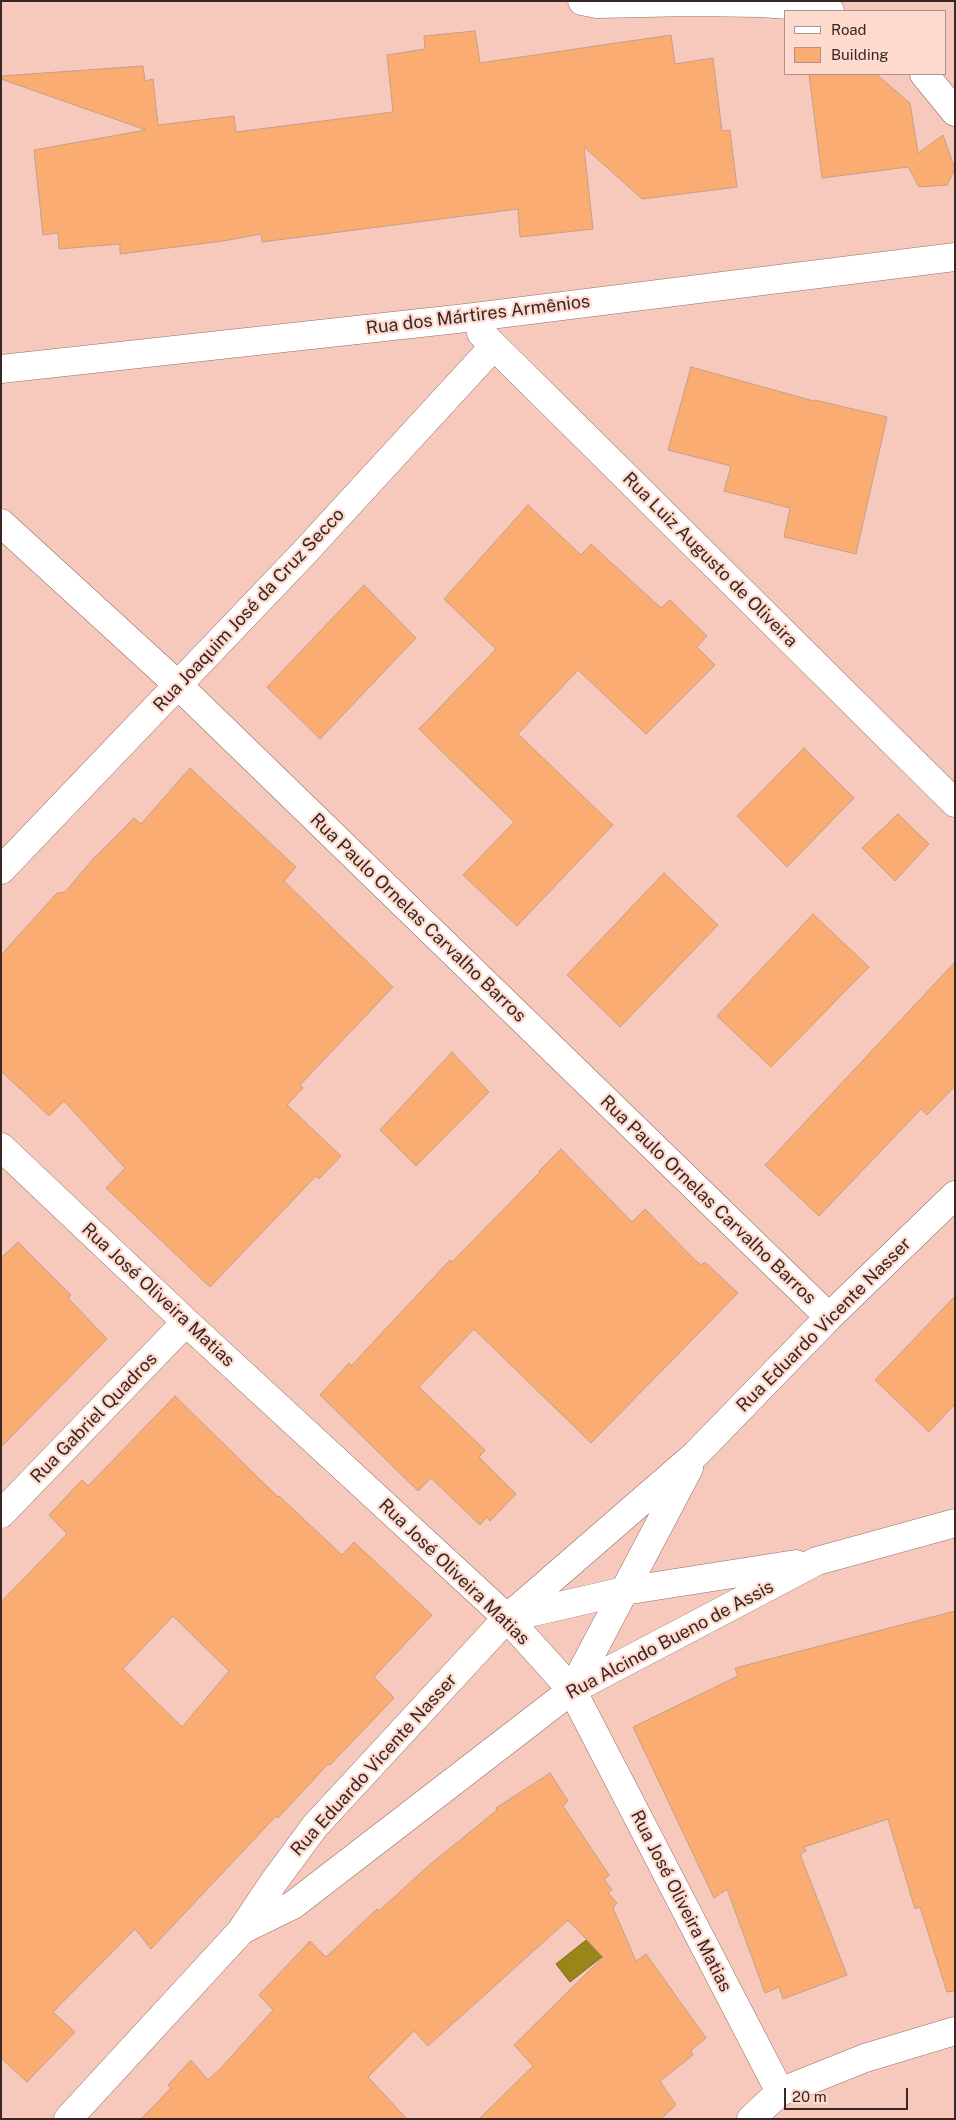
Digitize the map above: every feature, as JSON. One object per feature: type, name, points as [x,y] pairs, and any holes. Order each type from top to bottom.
[{"type":"street","points":[[582,1],[597,4],[760,3],[819,7],[827,10]]},
{"type":"street","points":[[925,75],[955,112]]},
{"type":"street","name":"Rua dos Mártires Armênios","points":[[1,369],[466,318],[955,257]]},
{"type":"street","name":"Rua Luiz Augusto de Oliveira","points":[[466,318],[955,803]]},
{"type":"street","name":"Rua Joaquim José da Cruz Secco","points":[[1,870],[303,554],[494,346]]},
{"type":"street","name":"Rua Paulo Ornelas Carvalho Barros","points":[[1,523],[178,685],[829,1317]]},
{"type":"street","name":"Rua José Oliveira Matias","points":[[1,1148],[186,1322],[507,1618],[572,1690],[780,2092]]},
{"type":"street","name":"Rua Eduardo Vicente Nasser","points":[[68,2119],[241,1931],[272,1883],[315,1826],[507,1618],[695,1455],[829,1317],[955,1195]]},
{"type":"street","name":"Rua Gabriel Quadros","points":[[1,1514],[186,1322]]},
{"type":"street","name":"Rua Eduardo Vicente Nasser","points":[[572,1690],[695,1455]]},
{"type":"street","name":"Rua Alcindo Bueno de Assis","points":[[241,1931],[293,1904],[572,1690],[817,1561],[955,1523]]},
{"type":"street","points":[[507,1618],[624,1591],[817,1561]]},
{"type":"street","points":[[751,2119],[780,2092],[865,2058],[955,2031]]},
{"type":"shaded area","points":[[590,1937],[603,1956],[570,1982],[556,1964]]},
{"type":"building","points":[[475,31],[480,63],[671,35],[675,64],[713,58],[722,131],[730,130],[737,187],[642,199],[584,147],[593,229],[520,237],[518,209],[262,242],[261,234],[223,241],[120,254],[120,244],[59,249],[58,233],[43,235],[34,150],[146,130],[1,79],[1,76],[143,66],[145,81],[153,79],[158,125],[234,116],[236,132],[393,112],[387,55],[425,49],[424,36]]},
{"type":"building","points":[[809,75],[877,75],[910,103],[918,153],[943,135],[955,169],[947,185],[919,187],[908,167],[822,178]]},
{"type":"building","points":[[691,367],[814,401],[887,417],[856,554],[784,537],[790,508],[724,491],[731,466],[668,450]]},
{"type":"building","points":[[528,505],[581,555],[591,544],[661,608],[670,600],[707,636],[697,647],[715,665],[646,734],[578,670],[518,734],[613,825],[517,926],[463,875],[514,822],[419,729],[496,649],[444,599]]},
{"type":"building","points":[[364,585],[416,638],[320,739],[267,687]]},
{"type":"building","points":[[804,748],[854,798],[787,867],[737,816]]},
{"type":"building","points":[[190,768],[296,867],[284,881],[393,987],[300,1085],[303,1088],[287,1105],[341,1156],[319,1179],[316,1176],[210,1287],[106,1188],[125,1168],[64,1101],[49,1116],[1,1071],[1,955],[57,893],[65,892],[93,859],[134,818],[141,824]]},
{"type":"building","points":[[898,814],[929,844],[895,881],[862,848]]},
{"type":"building","points":[[664,873],[718,925],[620,1027],[567,975]]},
{"type":"building","points":[[813,914],[869,967],[771,1067],[717,1016]]},
{"type":"building","points":[[955,962],[955,1086],[927,1115],[921,1109],[819,1216],[765,1165]]},
{"type":"building","points":[[452,1052],[489,1092],[416,1166],[380,1130]]},
{"type":"building","points":[[561,1149],[632,1222],[645,1209],[696,1261],[701,1265],[705,1262],[738,1293],[591,1443],[474,1329],[419,1387],[485,1450],[479,1457],[516,1494],[490,1521],[487,1517],[480,1525],[431,1478],[418,1491],[320,1395],[349,1363],[351,1366],[450,1260],[452,1262]]},
{"type":"building","points":[[18,1242],[71,1295],[68,1298],[107,1339],[1,1447],[1,1258]]},
{"type":"building","points":[[955,1296],[955,1404],[929,1432],[875,1380]]},
{"type":"building","points":[[175,1396],[278,1497],[342,1555],[354,1542],[432,1615],[374,1677],[394,1698],[330,1765],[328,1764],[278,1818],[276,1816],[151,1949],[135,1929],[53,2012],[75,2032],[27,2082],[1,2058],[1,1602],[67,1534],[49,1515],[82,1480],[88,1486]],"holes":[[[173,1616],[229,1671],[182,1727],[123,1669]]]},
{"type":"building","points":[[955,1611],[955,1991],[947,1992],[920,1907],[915,1909],[888,1819],[804,1847],[806,1851],[800,1854],[847,1975],[783,1999],[779,1987],[765,1993],[727,1889],[714,1898],[633,1727],[738,1676],[735,1668]]},
{"type":"building","points":[[550,1773],[568,1801],[563,1806],[609,1875],[604,1879],[612,1890],[608,1893],[617,1903],[613,1908],[636,1961],[646,1954],[706,2038],[691,2050],[693,2055],[660,2081],[676,2105],[661,2119],[479,2119],[533,2066],[514,2045],[603,1957],[568,1920],[428,2046],[414,2031],[368,2077],[407,2119],[141,2119],[171,2088],[168,2085],[191,2060],[208,2080],[220,2069],[273,2010],[259,1995],[310,1941],[326,1957],[377,1909],[379,1911],[427,1867],[497,1810],[496,1808]]}]
